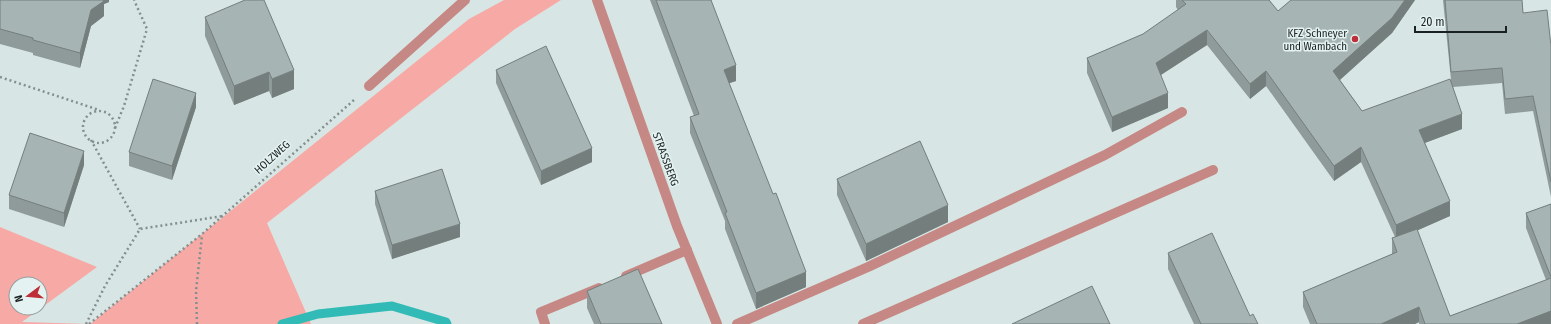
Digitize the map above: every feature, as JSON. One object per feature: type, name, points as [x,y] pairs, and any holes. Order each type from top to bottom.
[{"type":"street","points":[[369,86],[465,0]]},
{"type":"street","name":"STRASSBERG","points":[[597,0],[687,250],[717,324]]},
{"type":"street","points":[[737,324],[868,267],[1105,155],[1182,112]]},
{"type":"street","points":[[863,324],[1213,170]]},
{"type":"street","points":[[545,324],[541,312],[687,250]]},
{"type":"path","points":[[91,140],[101,143],[106,141],[113,133],[124,106],[147,29],[134,0]]},
{"type":"path","points":[[0,77],[109,114],[115,128]]},
{"type":"path","name":"HOLZWEG","points":[[89,324],[130,293],[202,234],[369,86]]},
{"type":"path","points":[[99,110],[89,114],[84,122],[84,132],[91,140],[140,229]]},
{"type":"path","points":[[86,324],[105,286],[140,229],[223,216]]},
{"type":"path","points":[[197,324],[196,291],[202,234]]},
{"type":"shaded area","points":[[504,0],[561,0],[515,29],[267,223],[311,324],[90,324],[469,19]]},
{"type":"shaded area","points":[[0,227],[97,267],[48,303],[48,276],[8,276],[8,316],[30,316],[22,322],[90,324],[0,324]]},
{"type":"building","points":[[0,0],[104,1],[91,10],[80,53],[0,29]]},
{"type":"building","points":[[245,0],[264,0],[294,70],[272,79],[269,72],[234,86],[205,17]]},
{"type":"building","points":[[656,0],[711,0],[736,65],[724,70],[773,194],[776,193],[806,272],[756,293],[725,213],[727,212],[690,117],[699,114]]},
{"type":"building","points":[[1182,0],[1269,0],[1278,11],[1291,0],[1405,0],[1392,18],[1333,71],[1362,111],[1450,79],[1462,114],[1419,130],[1450,201],[1396,225],[1361,147],[1334,166],[1266,71],[1250,84],[1207,30],[1156,63],[1168,93],[1112,117],[1087,58],[1143,34],[1186,4]]},
{"type":"building","points":[[1445,0],[1522,0],[1523,13],[1547,10],[1551,46],[1551,182],[1533,96],[1505,99],[1502,68],[1451,72]]},
{"type":"building","points":[[546,46],[592,148],[541,171],[496,70]]},
{"type":"building","points":[[153,79],[196,93],[172,166],[129,152]]},
{"type":"building","points":[[30,133],[84,151],[64,213],[9,195]]},
{"type":"building","points":[[920,141],[948,205],[866,244],[837,179]]},
{"type":"building","points":[[442,169],[460,224],[392,245],[375,191]]},
{"type":"building","points":[[1551,204],[1551,277],[1526,213]]},
{"type":"building","points":[[1417,229],[1450,316],[1551,278],[1551,311],[1517,324],[1425,324],[1419,307],[1381,324],[1317,324],[1303,292],[1397,252],[1392,238]]},
{"type":"building","points":[[1212,233],[1250,316],[1253,314],[1258,324],[1201,324],[1168,253]]},
{"type":"building","points":[[638,269],[662,324],[601,324],[587,291]]},
{"type":"building","points":[[1092,286],[1110,324],[1012,324]]},
{"type":"waterway","points":[[282,324],[318,314],[392,306],[446,322],[447,324]]},
{"type":"place","name":"KFZ Schneyer und Wambach","points":[[1355,39]]}]
